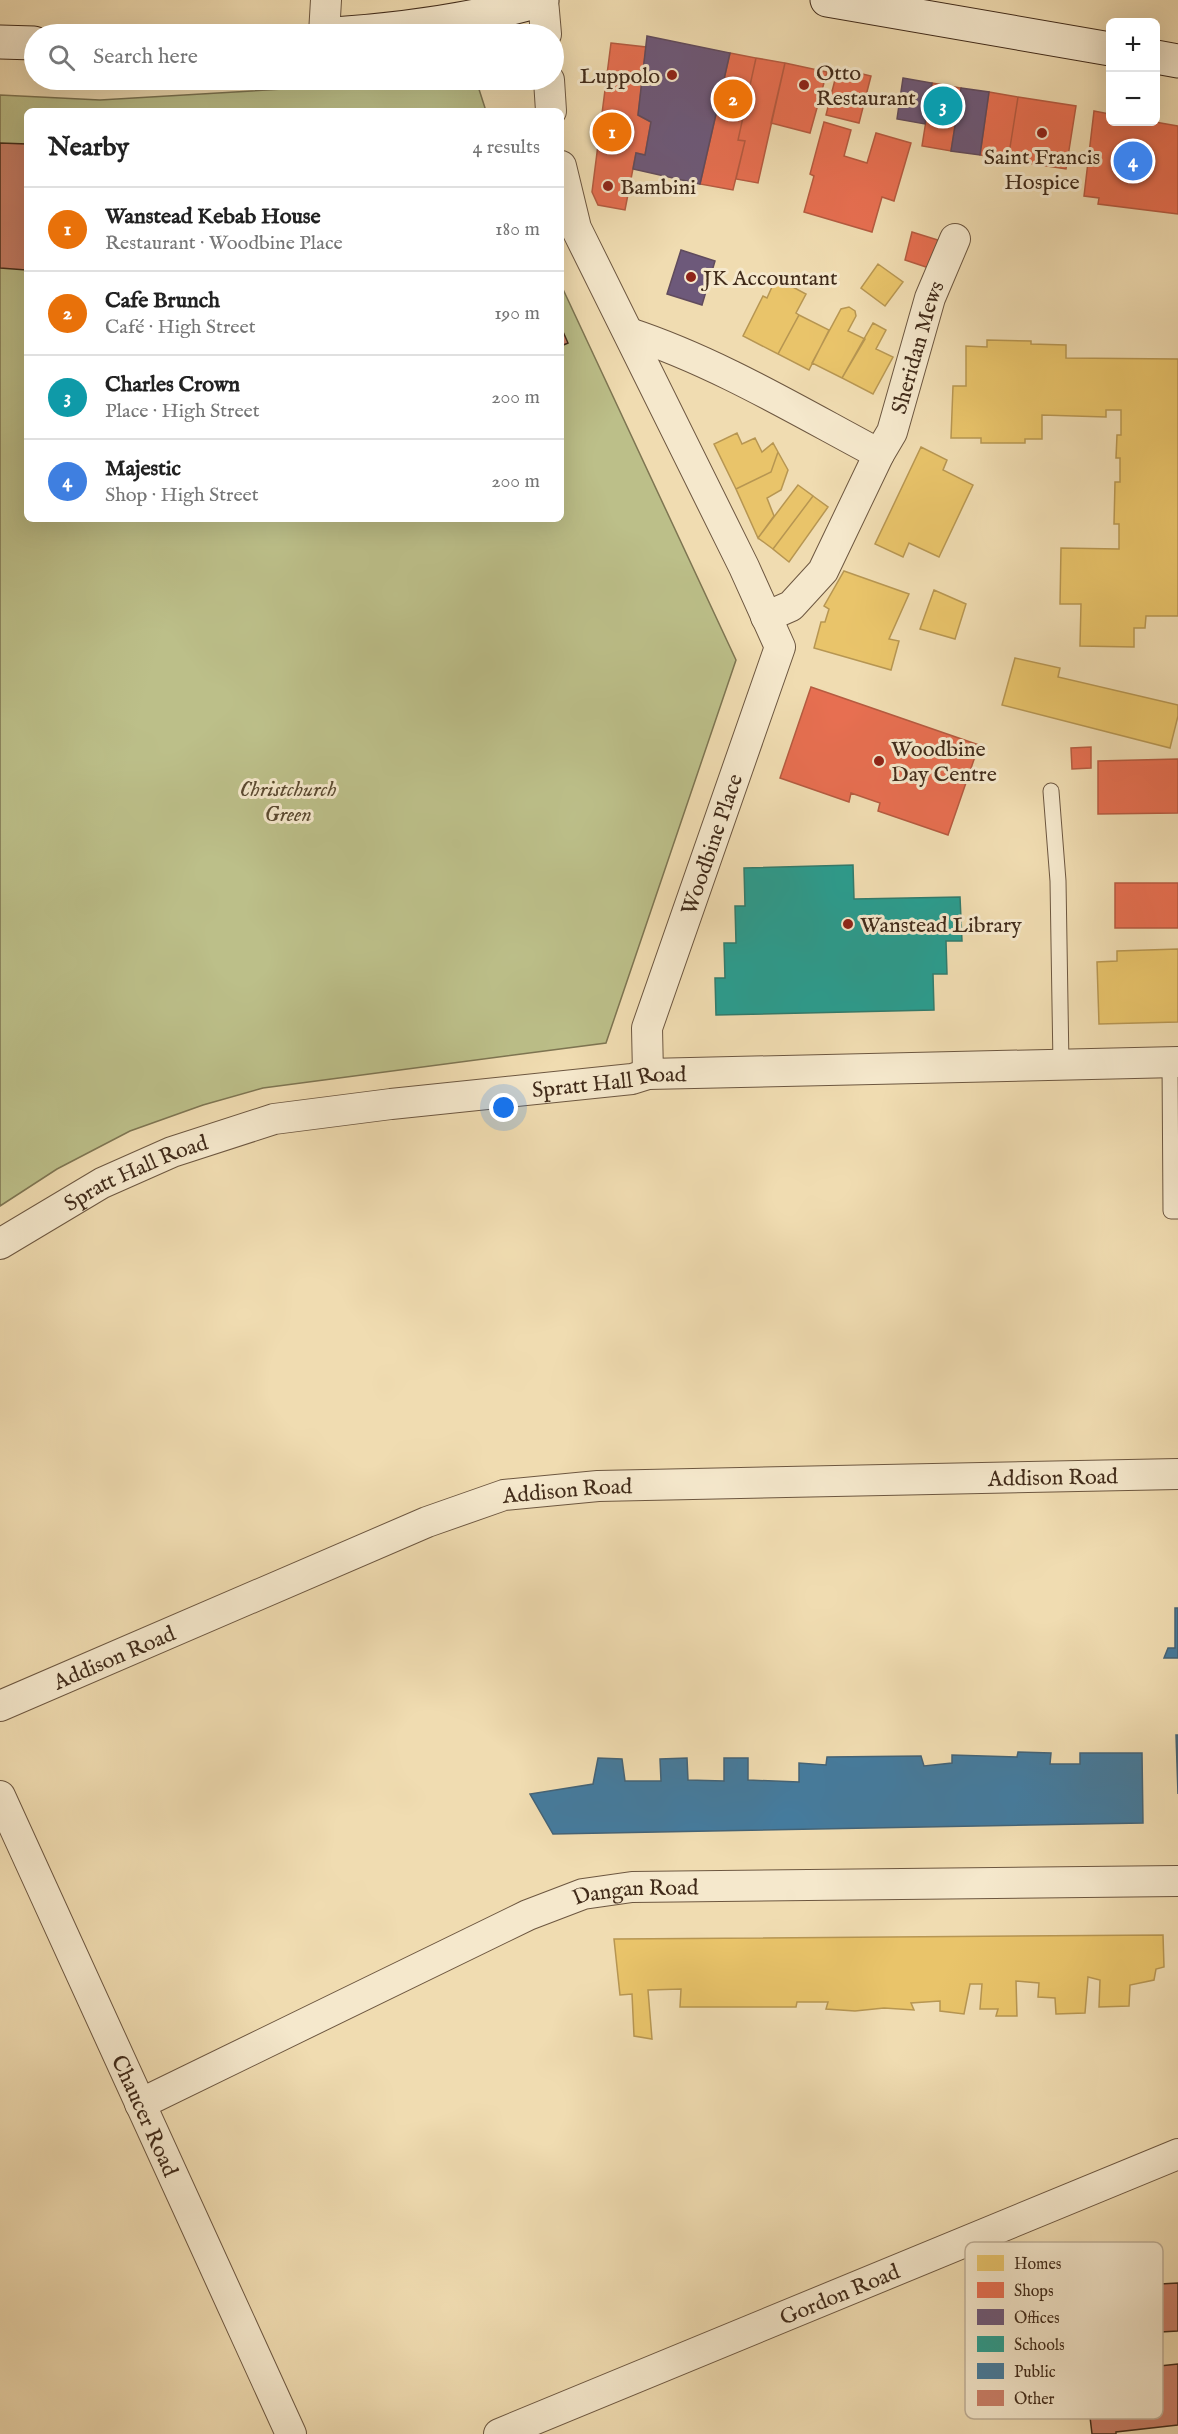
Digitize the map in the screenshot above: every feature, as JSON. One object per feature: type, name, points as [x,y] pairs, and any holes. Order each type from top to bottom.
[{"type":"street","points":[[325,24],[326,0]]},
{"type":"street","points":[[432,24],[493,14],[543,0],[545,24]]},
{"type":"street","points":[[837,1],[1106,48]]},
{"type":"street","points":[[0,42],[24,43]]},
{"type":"street","points":[[1160,58],[1178,61]]},
{"type":"street","points":[[550,90],[551,108]]},
{"type":"street","name":"Woodbine Place","points":[[564,178],[576,228],[744,567],[780,647],[647,1028],[648,1074]]},
{"type":"street","name":"Sheridan Mews","points":[[879,454],[892,432],[930,298],[955,240]]},
{"type":"street","points":[[629,333],[666,345],[722,371],[879,454],[823,571],[791,606],[766,617]]},
{"type":"street","name":"Spratt Hall Road","points":[[0,1244],[102,1183],[172,1152],[274,1119],[391,1104],[632,1079],[648,1074],[1174,1062]]},
{"type":"street","name":"Addison Road","points":[[0,1706],[427,1522],[504,1495],[598,1486],[1178,1474]]},
{"type":"street","name":"Chaucer Road","points":[[0,1796],[291,2434]]},
{"type":"street","name":"Dangan Road","points":[[140,2104],[528,1915],[583,1894],[632,1887],[1178,1881]]},
{"type":"street","name":"Gordon Road","points":[[499,2434],[1178,2154]]},
{"type":"lane","points":[[1051,791],[1058,881],[1061,1065]]},
{"type":"lane","points":[[1174,1062],[1171,1211],[1178,1211]]},
{"type":"green space","name":"Christchurch Green","points":[[266,90],[479,90],[485,108],[24,108],[24,522],[564,522],[564,291],[736,660],[606,1043],[263,1088],[203,1105],[130,1131],[57,1169],[0,1206],[0,95],[100,100]]},
{"type":"building: Homes","points":[[878,264],[903,282],[885,306],[861,288]]},
{"type":"building: Homes","points":[[776,278],[806,294],[796,313],[799,315],[778,354],[743,336],[763,296],[767,298]]},
{"type":"building: Homes","points":[[849,307],[855,311],[856,316],[848,331],[865,339],[842,378],[812,363],[841,309]]},
{"type":"building: Homes","points":[[799,315],[829,330],[809,370],[778,354]]},
{"type":"building: Homes","points":[[873,323],[886,330],[876,349],[893,357],[873,394],[842,378]]},
{"type":"building: Homes","points":[[987,340],[1066,345],[1066,358],[1178,359],[1178,616],[1146,616],[1145,628],[1134,628],[1134,647],[1080,646],[1081,604],[1060,604],[1061,548],[1119,549],[1119,524],[1114,524],[1115,482],[1120,482],[1120,458],[1116,458],[1117,435],[1121,435],[1121,410],[1106,410],[1106,417],[1042,415],[1042,439],[1025,439],[1025,443],[981,443],[981,438],[951,438],[953,386],[966,386],[966,346],[987,347]]},
{"type":"building: Homes","points":[[737,433],[742,444],[755,438],[762,452],[773,443],[778,452],[771,472],[736,489],[714,444]]},
{"type":"building: Homes","points":[[921,447],[947,460],[943,470],[973,485],[939,557],[909,543],[903,557],[875,544]]},
{"type":"building: Homes","points":[[778,452],[788,470],[781,490],[767,498],[774,516],[758,538],[736,489],[771,472]]},
{"type":"building: Homes","points":[[798,485],[813,496],[773,549],[758,538]]},
{"type":"building: Homes","points":[[813,496],[828,507],[789,562],[773,549]]},
{"type":"building: Homes","points":[[844,571],[909,594],[889,639],[899,641],[891,670],[814,648],[821,622],[825,622],[829,609],[824,606]]},
{"type":"building: Homes","points":[[934,590],[966,604],[955,639],[920,629]]},
{"type":"building: Homes","points":[[1015,658],[1060,668],[1058,677],[1178,705],[1178,716],[1170,748],[1002,705]]},
{"type":"building: Homes","points":[[1178,949],[1178,1022],[1099,1024],[1097,962],[1117,961],[1117,951]]},
{"type":"building: Homes","points":[[1163,1935],[1164,1967],[1156,1969],[1154,1980],[1130,1985],[1129,2006],[1099,2007],[1100,1980],[1088,1977],[1085,2013],[1056,2014],[1055,1998],[1038,1997],[1039,1983],[1016,1981],[1017,2016],[996,2016],[998,2009],[980,2009],[982,1984],[970,1984],[964,2014],[940,2011],[940,2001],[911,2003],[914,2010],[826,2009],[828,2002],[797,2002],[796,2007],[680,2007],[681,1989],[648,1990],[652,2039],[634,2036],[632,1994],[620,1995],[614,1939]]},
{"type":"building: Shops","points":[[611,43],[646,47],[638,115],[651,122],[645,155],[636,153],[625,210],[598,205],[592,192]]},
{"type":"building: Shops","points":[[730,53],[756,58],[738,140],[745,141],[733,190],[700,184]]},
{"type":"building: Shops","points":[[756,58],[785,63],[758,183],[736,179],[745,141],[738,140]]},
{"type":"building: Shops","points":[[785,63],[827,72],[810,133],[771,123]]},
{"type":"building: Shops","points":[[838,68],[871,76],[859,123],[826,115]]},
{"type":"building: Shops","points":[[932,83],[961,88],[951,151],[922,146]]},
{"type":"building: Shops","points":[[989,92],[1018,97],[1008,160],[980,155]]},
{"type":"building: Shops","name":"Saint Francis Hospice","points":[[1018,97],[1076,106],[1066,169],[1008,160]]},
{"type":"building: Shops","points":[[1094,111],[1106,113],[1106,126],[1160,126],[1160,123],[1178,126],[1178,214],[1098,204],[1099,198],[1084,196]]},
{"type":"building: Shops","points":[[824,122],[851,130],[844,156],[867,163],[876,133],[911,143],[894,201],[882,197],[872,232],[804,212],[814,176],[810,174]]},
{"type":"building: Shops","points":[[912,232],[941,241],[932,269],[905,260]]},
{"type":"building: Shops","name":"Woodbine Day Centre","points":[[811,687],[979,745],[948,835],[878,811],[880,803],[851,793],[849,802],[780,778]]},
{"type":"building: Shops","points":[[1091,747],[1091,768],[1072,769],[1071,748]]},
{"type":"building: Shops","points":[[1178,759],[1178,813],[1098,814],[1098,761]]},
{"type":"building: Shops","points":[[1115,883],[1178,883],[1178,928],[1115,928]]},
{"type":"building: Offices","points":[[647,36],[730,53],[700,184],[633,169],[636,153],[645,155],[651,122],[638,115]]},
{"type":"building: Offices","points":[[903,78],[932,83],[925,124],[897,119]]},
{"type":"building: Offices","points":[[961,88],[989,92],[980,155],[951,151]]},
{"type":"building: Offices","name":"JK Accountant","points":[[681,250],[715,261],[702,305],[667,294]]},
{"type":"building: Schools","name":"Wanstead Library","points":[[853,865],[854,899],[960,897],[962,941],[946,941],[947,974],[933,974],[934,1010],[716,1015],[715,978],[725,978],[724,943],[736,943],[735,906],[745,906],[744,868]]},
{"type":"building: Public","points":[[1175,1608],[1178,1608],[1178,1658],[1164,1658],[1168,1648],[1175,1648]]},
{"type":"building: Public","points":[[1176,1735],[1178,1735],[1178,1794]]},
{"type":"building: Public","points":[[1018,1752],[1051,1753],[1050,1764],[1080,1764],[1080,1753],[1142,1753],[1143,1823],[553,1834],[530,1794],[593,1784],[598,1758],[622,1759],[625,1781],[661,1781],[660,1759],[687,1758],[688,1780],[724,1781],[724,1758],[748,1758],[748,1780],[799,1782],[799,1763],[826,1765],[827,1757],[921,1756],[924,1766],[952,1763],[952,1755],[1017,1757]]},
{"type":"building: Other","points":[[0,143],[24,144],[24,270],[0,268]]},
{"type":"building: Other","points":[[1178,2283],[1178,2331],[1163,2332],[1163,2284]]},
{"type":"building: Other","points":[[1178,2364],[1178,2425],[1116,2432],[1116,2434],[1092,2434],[1090,2419],[1163,2419],[1163,2366]]},
{"type":"place","name":"Luppolo","points":[[672,75]]},
{"type":"place","name":"Otto Restaurant","points":[[804,85]]},
{"type":"place","name":"Cafe Brunch","points":[[733,99]]},
{"type":"place","name":"Charles Crown","points":[[943,106]]},
{"type":"place","name":"Wanstead Kebab House","points":[[612,132]]},
{"type":"place","name":"Saint Francis Hospice","points":[[1042,133]]},
{"type":"place","name":"Majestic","points":[[1133,161]]},
{"type":"place","name":"Bambini","points":[[608,186]]},
{"type":"place","name":"JK Accountant","points":[[691,277]]},
{"type":"place","name":"Woodbine Day Centre","points":[[879,761]]},
{"type":"place","name":"Wanstead Library","points":[[848,924]]}]
